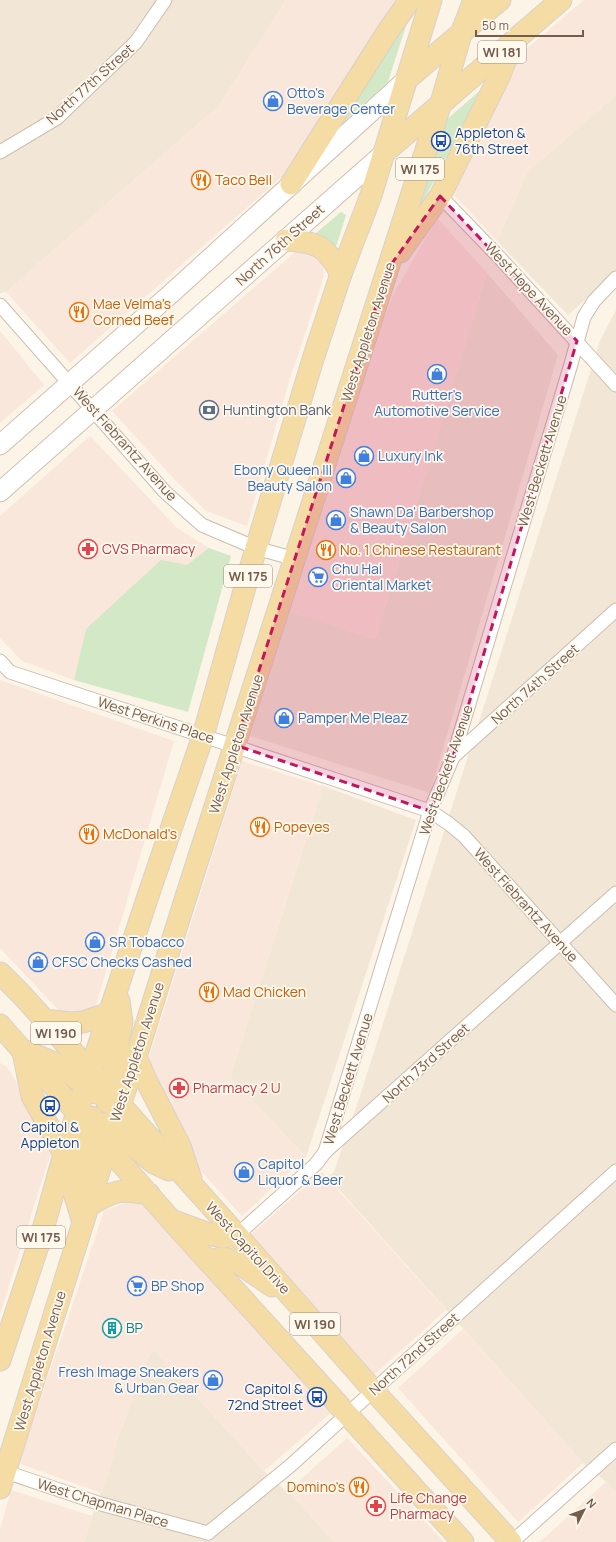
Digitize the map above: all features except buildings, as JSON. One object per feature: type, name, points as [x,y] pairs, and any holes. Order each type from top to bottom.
[{"type":"main road","points":[[291,184],[373,54],[410,0]]},
{"type":"main road","name":"West Appleton Avenue","points":[[2,1476],[86,1214],[110,1013],[202,736],[256,548],[313,359],[341,274],[371,195],[431,0]]},
{"type":"main road","name":"West Appleton Avenue","points":[[101,1092],[136,1057],[441,103],[461,34],[474,0]]},
{"type":"main road","name":"WI 181","points":[[0,445],[174,291],[406,80],[500,0]]},
{"type":"main road","name":"North 76th Street","points":[[0,492],[441,103],[561,0]]},
{"type":"main road","points":[[388,269],[440,196],[498,79],[513,42]]},
{"type":"main road","points":[[286,240],[308,242],[322,248],[333,260],[341,274]]},
{"type":"main road","name":"West Capitol Drive","points":[[0,973],[44,1020],[101,1092],[189,1182],[373,1390],[512,1542]]},
{"type":"main road","points":[[117,990],[122,1022],[101,1092],[97,1126],[154,1163],[189,1182]]},
{"type":"main road","points":[[44,1020],[70,1023],[83,1022],[110,1013]]},
{"type":"main road","points":[[8,1039],[62,1066],[101,1092]]},
{"type":"main road","points":[[8,1039],[32,1096],[64,1154]]},
{"type":"main road","name":"WI 190","points":[[8,1039],[97,1126],[149,1194],[171,1220],[463,1542]]},
{"type":"main road","points":[[136,1057],[146,1080],[180,1146],[189,1182]]},
{"type":"main road","name":"West Appleton Avenue","points":[[0,1360],[40,1240],[64,1154],[97,1126]]},
{"type":"main road","points":[[86,1214],[113,1192],[122,1190],[149,1194]]},
{"type":"main road","points":[[171,1220],[223,1238],[237,1235]]},
{"type":"main road","points":[[209,1262],[221,1258],[234,1260],[264,1281],[289,1294]]},
{"type":"street","name":"North 77th Street","points":[[0,152],[57,118],[136,42],[165,0]]},
{"type":"street","name":"West Hope Avenue","points":[[440,196],[577,341],[616,385]]},
{"type":"street","name":"West Beckett Avenue","points":[[325,1152],[430,812],[453,757],[584,318],[594,302],[616,278]]},
{"type":"street","name":"West Fiebrantz Avenue","points":[[0,305],[165,492],[202,525],[256,548],[295,559]]},
{"type":"street","name":"North 74th Street","points":[[453,757],[616,610]]},
{"type":"street","name":"West Perkins Place","points":[[0,661],[10,672],[202,736],[236,745],[430,812]]},
{"type":"street","name":"West Fiebrantz Avenue","points":[[430,812],[448,823],[464,836],[616,1005]]},
{"type":"street","name":"North 73rd Street","points":[[237,1235],[316,1164],[325,1152],[616,893]]},
{"type":"street","name":"North 72nd Street","points":[[206,1538],[348,1415],[373,1390],[616,1171]]},
{"type":"street","points":[[512,1542],[616,1449]]},
{"type":"street","name":"West Chapman Place","points":[[2,1476],[101,1504],[206,1538]]},
{"type":"highlighted area","points":[[440,196],[577,341],[453,757],[430,811],[235,745],[388,269]]},
{"type":"shaded area","points":[[0,0],[286,0],[219,106],[6,292],[0,293]]},
{"type":"shaded area","points":[[286,0],[401,0],[286,173],[70,363],[6,292],[219,106]]},
{"type":"shaded area","points":[[584,0],[616,0],[616,95],[527,172],[497,241],[451,192],[518,56]]},
{"type":"shaded area","points":[[616,95],[616,273],[568,315],[497,241],[527,172]]},
{"type":"shaded area","points":[[437,218],[487,273],[375,639],[289,611],[351,408],[393,295]]},
{"type":"shaded area","points":[[306,251],[322,258],[324,276],[287,388],[247,526],[206,511],[175,480],[112,411],[294,253]]},
{"type":"shaded area","points":[[487,273],[558,355],[430,793],[250,736],[289,611],[375,639]]},
{"type":"shaded area","points":[[616,310],[616,1492],[583,1463],[328,1177],[334,1172],[360,1096],[600,341]]},
{"type":"shaded area","points":[[0,331],[44,385],[0,423]]},
{"type":"shaded area","points":[[90,436],[177,528],[209,548],[187,565],[86,629],[74,680],[22,661],[0,638],[0,516]]},
{"type":"shaded area","points":[[0,680],[174,741],[94,1012],[63,1015],[0,948]]},
{"type":"shaded area","points":[[242,761],[323,786],[230,1077],[306,1157],[242,1216],[198,1168],[146,1067]]},
{"type":"shaded area","points":[[323,786],[416,820],[306,1157],[230,1077]]},
{"type":"shaded area","points":[[0,1063],[7,1067],[52,1138],[52,1149],[0,1314]]},
{"type":"shaded area","points":[[322,1172],[446,1310],[374,1375],[251,1234]]},
{"type":"shaded area","points":[[132,1200],[144,1202],[332,1412],[264,1471],[154,1350],[149,1356],[118,1437],[109,1471],[101,1493],[18,1463],[104,1211]]},
{"type":"shaded area","points":[[463,1329],[583,1463],[518,1522],[398,1388]]},
{"type":"shaded area","points":[[154,1350],[264,1471],[288,1491],[334,1542],[84,1542],[109,1471],[118,1437],[149,1356]]},
{"type":"shaded area","points":[[347,1438],[444,1542],[334,1542],[288,1491]]},
{"type":"shaded area","points":[[606,1482],[616,1492],[616,1542],[540,1542]]},
{"type":"shaded area","points":[[11,1490],[92,1516],[84,1542],[0,1542],[0,1529]]},
{"type":"green space","points":[[411,10],[388,82],[332,132]]},
{"type":"green space","points":[[484,87],[415,216],[445,121]]},
{"type":"green space","points":[[341,212],[346,215],[336,247],[315,234]]},
{"type":"green space","points":[[209,548],[231,556],[188,712],[74,680],[86,629],[161,560],[187,565]]},
{"type":"place","name":"Otto's Beverage Center","points":[[273,101]]},
{"type":"place","name":"Appleton & 76th Street","points":[[441,141]]},
{"type":"place","name":"Taco Bell","points":[[201,180]]},
{"type":"place","name":"Mae Velma's Corned Beef","points":[[79,312]]},
{"type":"place","name":"Rutter's Automotive Service","points":[[437,374]]},
{"type":"place","name":"Huntington Bank","points":[[209,410]]},
{"type":"place","name":"Luxury Ink","points":[[364,456]]},
{"type":"place","name":"Ebony Queen III Beauty Salon","points":[[346,478]]},
{"type":"place","name":"Shawn Da' Barbershop & Beauty Salon","points":[[336,520]]},
{"type":"place","name":"CVS Pharmacy","points":[[88,549]]},
{"type":"place","name":"No. 1 Chinese Restaurant","points":[[326,550]]},
{"type":"place","name":"Chu Hai Oriental Market","points":[[318,577]]},
{"type":"place","name":"Pamper Me Pleaz","points":[[284,718]]},
{"type":"place","name":"Popeyes","points":[[260,827]]},
{"type":"place","name":"McDonald's","points":[[89,834]]},
{"type":"place","name":"SR Tobacco","points":[[95,942]]},
{"type":"place","name":"CFSC Checks Cashed","points":[[38,962]]},
{"type":"place","name":"Mad Chicken","points":[[209,992]]},
{"type":"place","name":"Pharmacy 2 U","points":[[179,1088]]},
{"type":"place","name":"Capitol & Appleton","points":[[50,1106]]},
{"type":"place","name":"Capitol Liquor & Beer","points":[[244,1172]]},
{"type":"place","name":"BP Shop","points":[[137,1286]]},
{"type":"place","name":"BP","points":[[112,1328]]},
{"type":"place","name":"Fresh Image Sneakers & Urban Gear","points":[[213,1380]]},
{"type":"place","name":"Capitol & 72nd Street","points":[[317,1397]]},
{"type":"place","name":"Domino's","points":[[359,1487]]},
{"type":"place","name":"Life Change Pharmacy","points":[[376,1506]]}]
